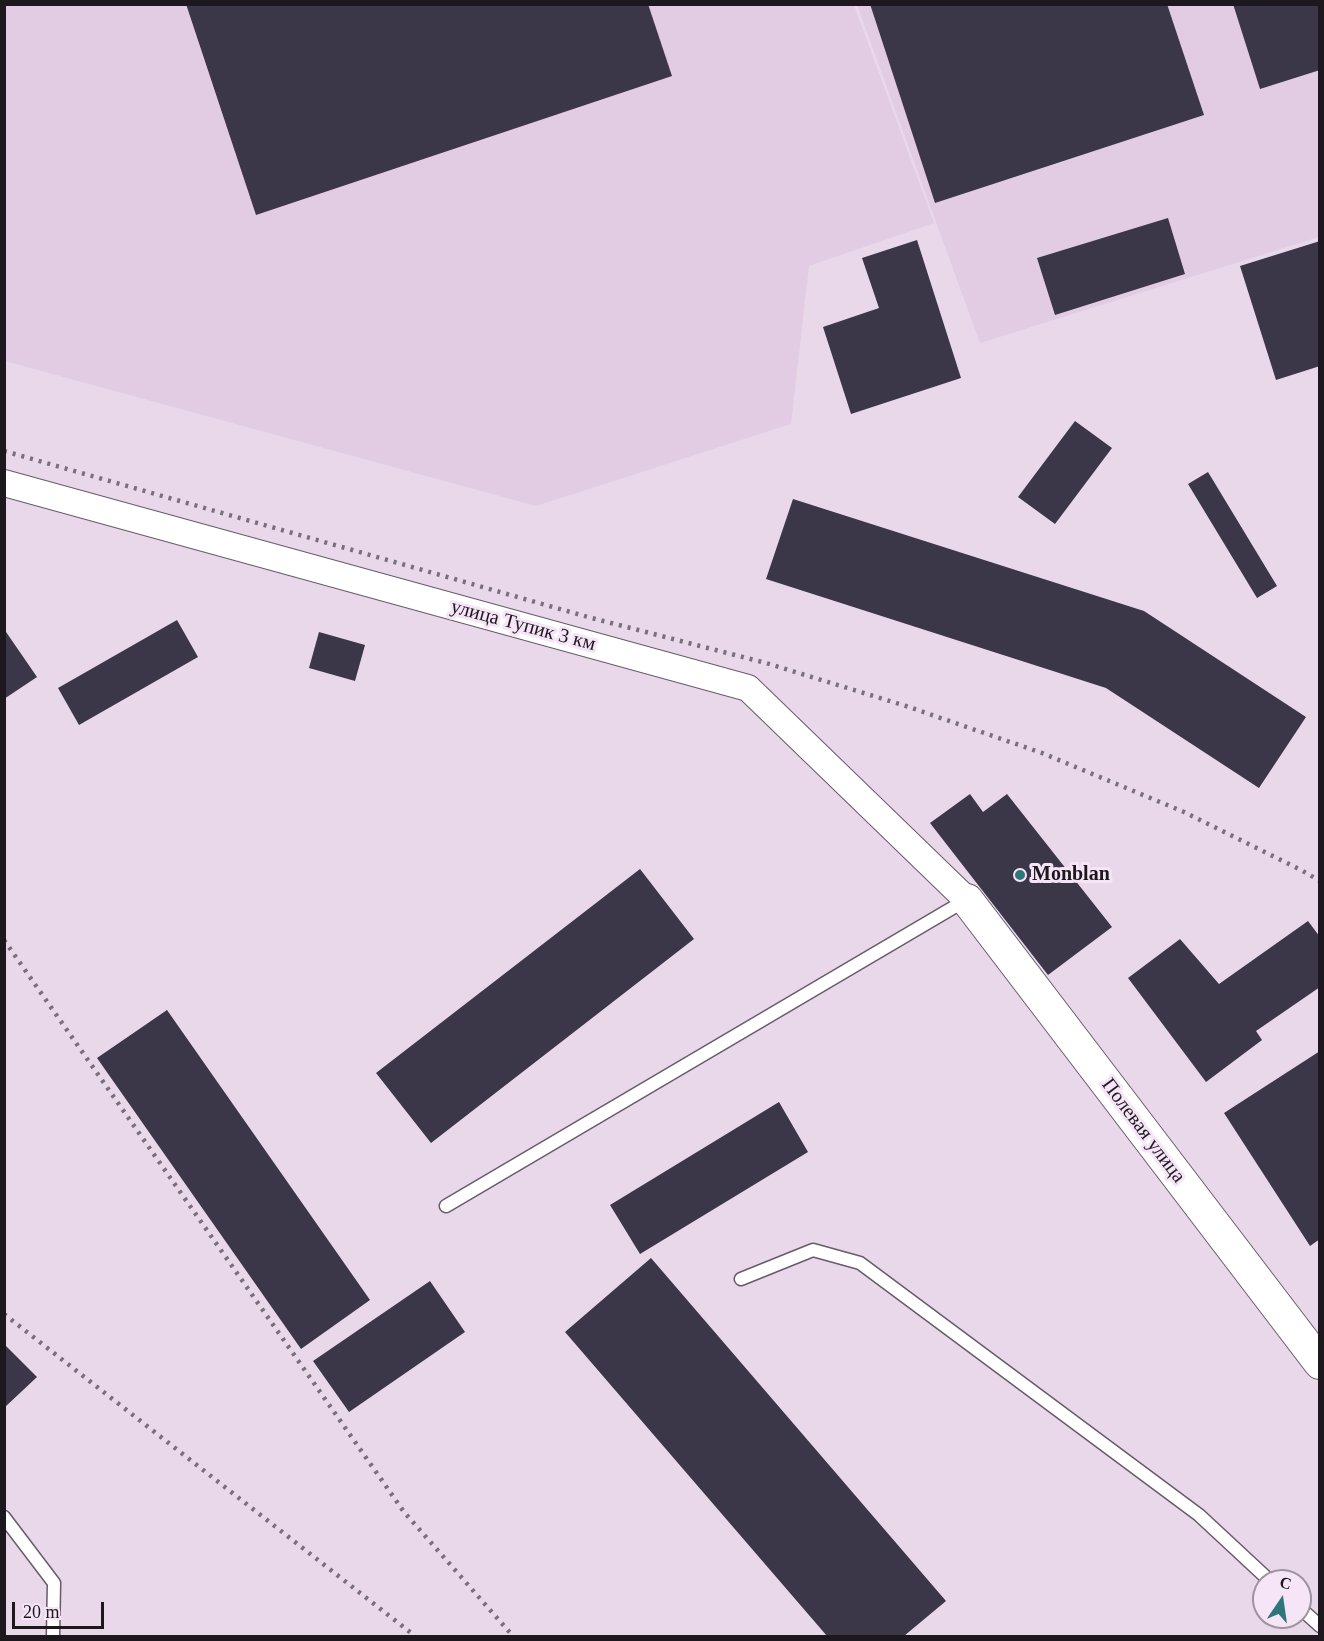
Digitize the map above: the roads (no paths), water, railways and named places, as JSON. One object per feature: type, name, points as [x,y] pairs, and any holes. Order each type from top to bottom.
[{"type":"street","name":"улица Тупик 3 км","points":[[4,483],[747,688],[968,900]]},
{"type":"street","name":"Полевая улица","points":[[968,900],[1320,1363]]},
{"type":"lane","points":[[446,1206],[968,900]]},
{"type":"lane","points":[[741,1279],[813,1250],[860,1263],[1199,1515],[1257,1569]]},
{"type":"lane","points":[[4,1517],[54,1583],[53,1636]]},
{"type":"railway","points":[[4,451],[588,617],[766,663],[906,706],[1042,753],[1184,812],[1320,881]]},
{"type":"railway","points":[[4,940],[404,1512],[513,1636]]},
{"type":"railway","points":[[4,1314],[415,1636]]},
{"type":"place","name":"Monblan","points":[[1020,875]]}]
